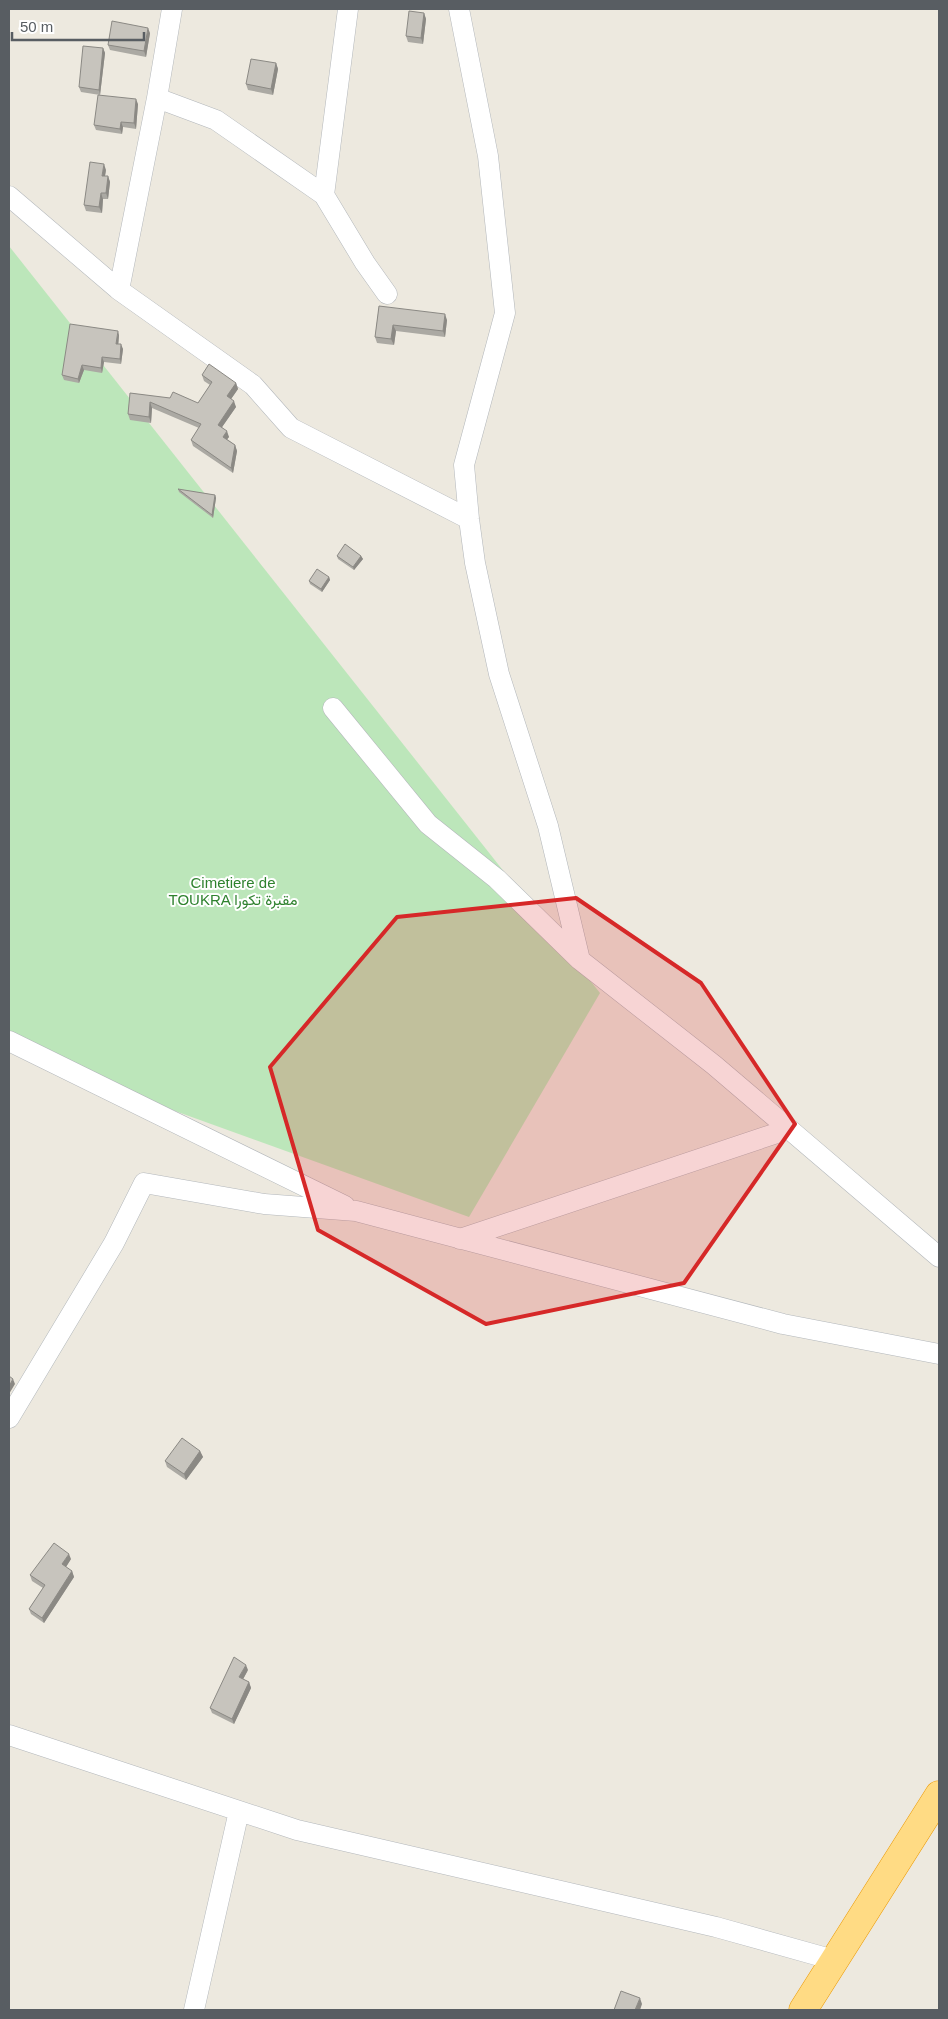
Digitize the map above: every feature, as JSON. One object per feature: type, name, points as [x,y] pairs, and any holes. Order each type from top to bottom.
[{"type":"highway","points":[[803,2010],[936,1807]]},
{"type":"street","points":[[119,290],[157,98],[172,9]]},
{"type":"street","points":[[324,196],[348,9]]},
{"type":"street","points":[[459,9],[488,156],[505,313],[464,465],[469,519],[475,563],[499,674],[548,826],[580,960]]},
{"type":"street","points":[[157,98],[216,120],[324,196],[365,263],[387,294]]},
{"type":"street","points":[[9,196],[119,290],[254,385],[291,428],[469,519]]},
{"type":"street","points":[[333,708],[428,824],[497,878],[580,960],[714,1065],[939,1257]]},
{"type":"street","points":[[9,1041],[356,1211]]},
{"type":"street","points":[[460,1239],[789,1129]]},
{"type":"street","points":[[9,1418],[114,1243],[144,1183],[264,1204],[356,1211],[783,1324],[939,1354]]},
{"type":"street","points":[[9,1735],[297,1830],[716,1927],[834,1960]]},
{"type":"street","points":[[194,2010],[239,1811]]},
{"type":"highlighted area","points":[[576,898],[701,983],[795,1124],[684,1283],[486,1324],[318,1230],[270,1067],[397,917]]},
{"type":"green space","name":"Cimetiere de TOUKRA مقبرة تكورا","points":[[9,246],[600,993],[469,1217],[9,1051]]},
{"type":"building","points":[[409,11],[424,13],[421,38],[406,36]]},
{"type":"building","points":[[112,21],[148,28],[144,51],[108,45]]},
{"type":"building","points":[[83,46],[103,48],[99,90],[79,87]]},
{"type":"building","points":[[251,59],[276,63],[271,89],[246,84]]},
{"type":"building","points":[[98,95],[136,99],[134,123],[121,122],[120,129],[94,125]]},
{"type":"building","points":[[90,162],[104,164],[102,176],[108,176],[106,193],[101,193],[99,207],[84,205]]},
{"type":"building","points":[[379,306],[445,314],[443,331],[393,325],[391,339],[375,337]]},
{"type":"building","points":[[70,324],[118,331],[116,344],[121,344],[120,359],[102,357],[101,368],[82,365],[78,379],[62,375]]},
{"type":"building","points":[[209,364],[236,383],[227,396],[234,401],[218,425],[227,431],[223,437],[235,445],[231,468],[191,440],[201,424],[150,402],[149,417],[128,414],[130,393],[170,398],[173,392],[198,403],[212,382],[202,375]]},
{"type":"building","points":[[178,489],[215,495],[212,515]]},
{"type":"building","points":[[345,544],[361,556],[353,567],[337,556]]},
{"type":"building","points":[[317,569],[329,577],[321,589],[309,581]]},
{"type":"building","points":[[9,1376],[13,1379],[9,1386]]},
{"type":"building","points":[[182,1438],[200,1451],[184,1474],[165,1461]]},
{"type":"building","points":[[54,1543],[69,1554],[62,1564],[72,1571],[42,1618],[29,1609],[45,1585],[30,1575]]},
{"type":"building","points":[[234,1657],[246,1665],[239,1677],[249,1682],[232,1719],[210,1708]]},
{"type":"building","points":[[621,1991],[640,1998],[635,2010],[614,2010]]}]
